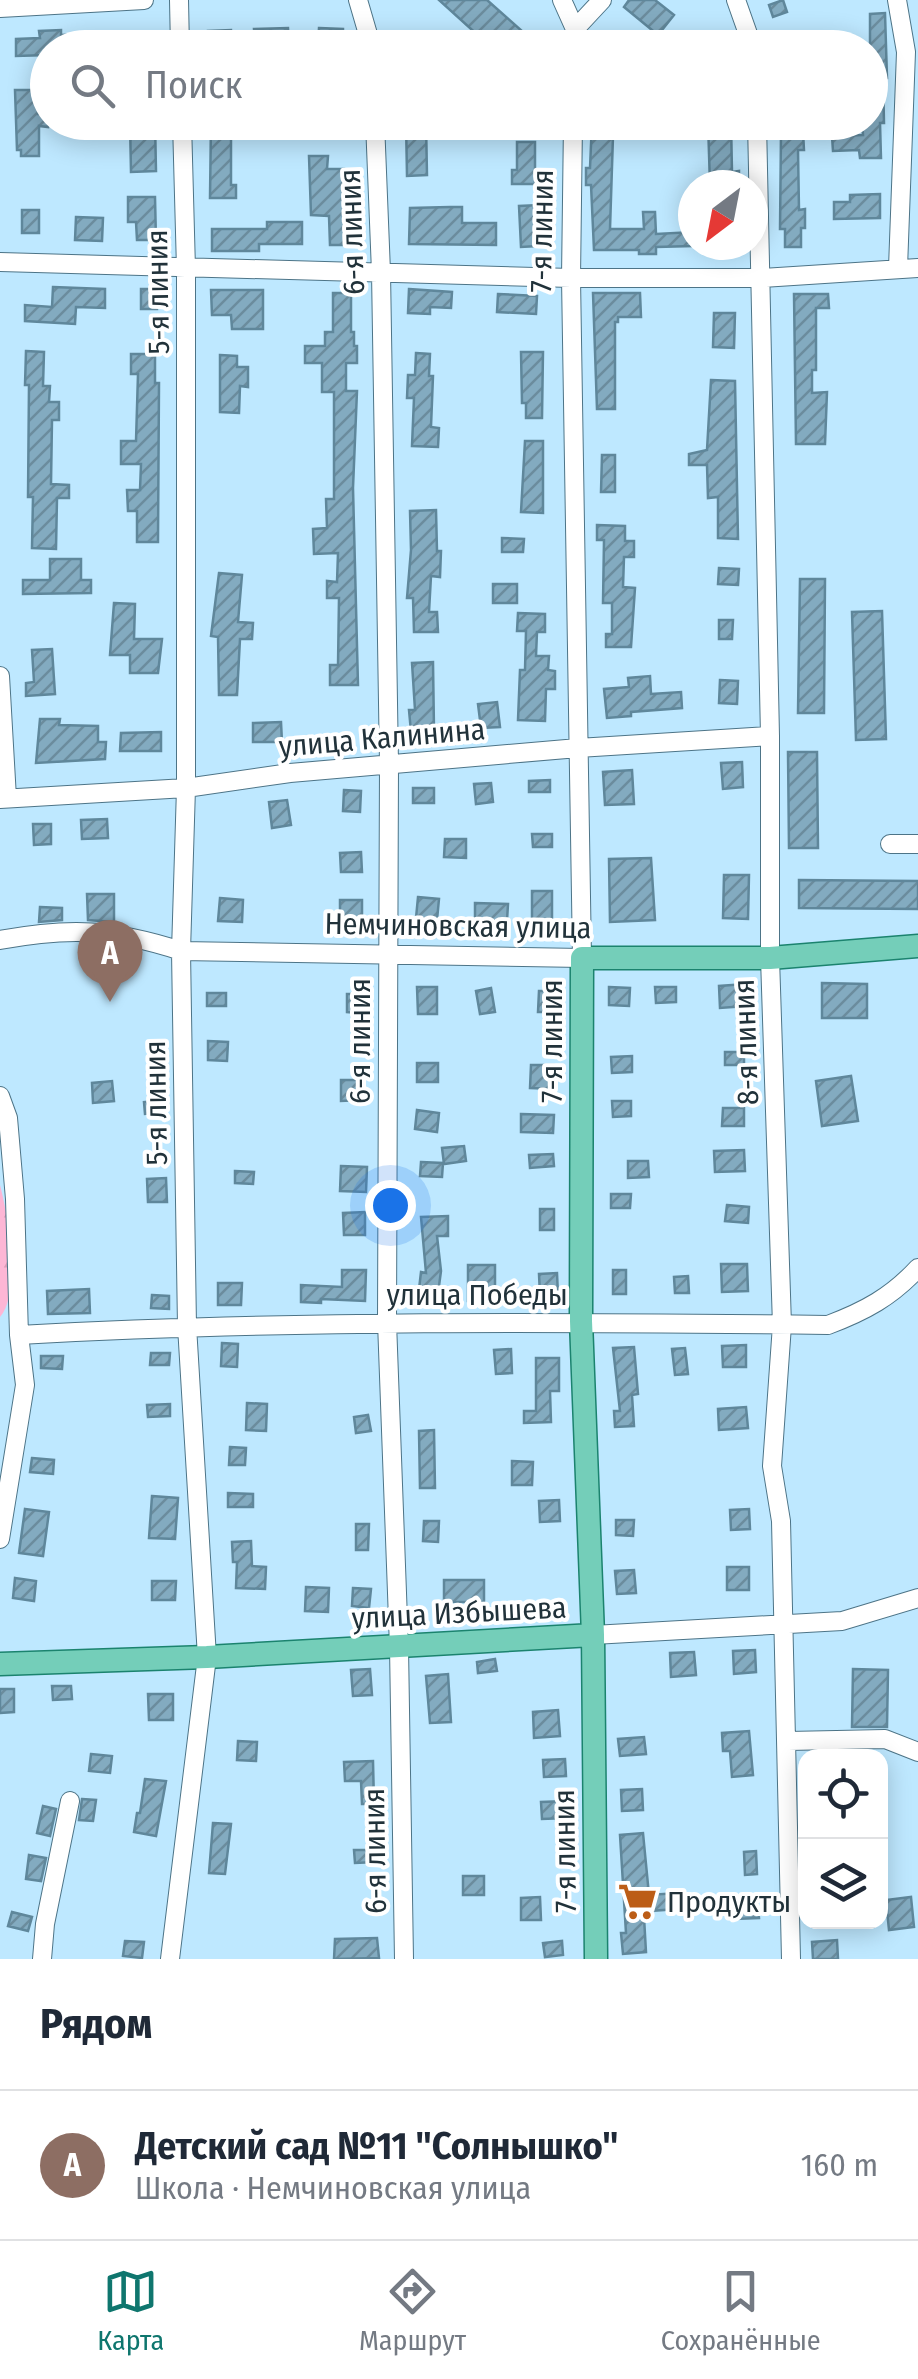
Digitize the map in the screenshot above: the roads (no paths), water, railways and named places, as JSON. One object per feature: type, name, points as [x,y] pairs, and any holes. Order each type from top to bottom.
[{"type":"main road","name":"Немчиновская улица","points":[[582,958],[770,958],[918,946]]},
{"type":"main road","name":"7-я линия","points":[[582,958],[581,1321],[592,1635],[596,1959]]},
{"type":"main road","name":"улица Избышева","points":[[0,1664],[207,1657],[592,1635]]},
{"type":"street","points":[[0,8],[144,0]]},
{"type":"street","points":[[179,0],[180,30]]},
{"type":"street","points":[[358,0],[367,30]]},
{"type":"street","points":[[562,0],[572,30]]},
{"type":"street","points":[[581,30],[602,0]]},
{"type":"street","points":[[736,0],[747,30]]},
{"type":"street","points":[[898,0],[906,52],[898,268]]},
{"type":"street","name":"5-я линия","points":[[170,1959],[207,1657],[187,1326],[181,951],[186,788],[182,140]]},
{"type":"street","name":"6-я линия","points":[[376,140],[390,764],[387,1322],[399,1646],[404,1959]]},
{"type":"street","name":"7-я линия","points":[[573,140],[570,278],[582,958]]},
{"type":"street","name":"8-я линия","points":[[758,140],[770,736],[770,958],[782,1325],[772,1466],[781,1520],[791,1959]]},
{"type":"street","points":[[0,262],[570,278],[762,278],[918,268]]},
{"type":"street","points":[[0,676],[3,799]]},
{"type":"street","name":"улица Калинина","points":[[3,799],[186,788],[290,772],[770,736]]},
{"type":"street","points":[[890,844],[918,844]]},
{"type":"street","name":"Немчиновская улица","points":[[0,940],[52,930],[134,936],[181,951],[582,958]]},
{"type":"street","points":[[0,1096],[8,1118],[14,1183],[19,1335],[26,1386],[0,1539]]},
{"type":"street","name":"улица Победы","points":[[19,1335],[187,1326],[387,1322],[828,1325],[869,1310],[898,1290],[918,1268]]},
{"type":"street","name":"улица Избышева","points":[[592,1635],[842,1621],[918,1598]]},
{"type":"street","points":[[788,1741],[885,1740],[918,1752]]},
{"type":"street","points":[[42,1959],[45,1924],[70,1801]]},
{"type":"place","name":"Детский сад №11 \"Солнышко\"","points":[[110,1002]]},
{"type":"place","name":"Продукты","points":[[637,1902]]}]
